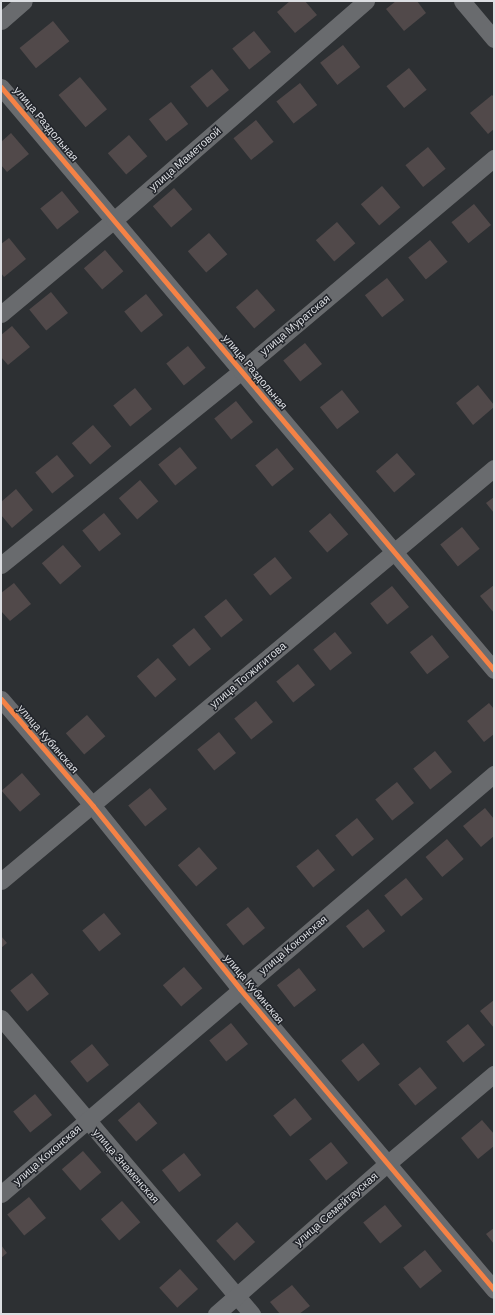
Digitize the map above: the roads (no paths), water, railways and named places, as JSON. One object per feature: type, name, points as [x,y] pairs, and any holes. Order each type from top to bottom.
[{"type":"street","points":[[1,21],[24,1]]},
{"type":"street","name":"улица Маметовой","points":[[1,314],[114,220],[366,1]]},
{"type":"street","points":[[462,1],[494,39]]},
{"type":"street","name":"улица Раздольная","points":[[1,87],[494,670]]},
{"type":"street","name":"улица Муратская","points":[[1,566],[241,371],[494,158]]},
{"type":"street","name":"улица Тогжигитова","points":[[1,881],[93,806],[494,468]]},
{"type":"street","name":"улица Кубинская","points":[[1,699],[93,806],[240,989],[494,1290]]},
{"type":"street","name":"улица Коконская","points":[[1,1194],[494,774]]},
{"type":"street","name":"улица Знаменская","points":[[1,1018],[252,1314]]},
{"type":"street","name":"улица Семейтауская","points":[[216,1314],[387,1164],[494,1074]]}]
